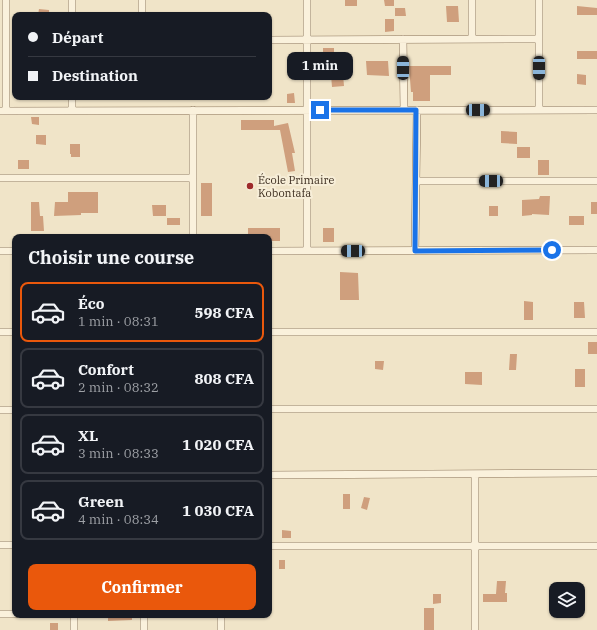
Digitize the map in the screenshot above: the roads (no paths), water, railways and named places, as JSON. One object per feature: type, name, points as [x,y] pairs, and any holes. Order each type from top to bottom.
[{"type":"street","points":[[6,0],[3,111],[597,110]]},
{"type":"street","points":[[72,0],[72,12]]},
{"type":"street","points":[[142,0],[142,12]]},
{"type":"street","points":[[306,0],[307,251]]},
{"type":"street","points":[[472,0],[472,39]]},
{"type":"street","points":[[539,0],[539,110]]},
{"type":"street","points":[[403,39],[404,110]]},
{"type":"street","points":[[272,40],[539,39]]},
{"type":"street","points":[[72,100],[72,110]]},
{"type":"street","points":[[193,110],[193,234]]},
{"type":"street","points":[[415,251],[416,110]]},
{"type":"street","points":[[0,178],[193,178]]},
{"type":"street","points":[[416,181],[597,181]]},
{"type":"street","points":[[272,251],[597,250]]},
{"type":"street","points":[[0,251],[12,251]]},
{"type":"street","points":[[0,332],[12,332]]},
{"type":"street","points":[[272,332],[597,332]]},
{"type":"street","points":[[272,410],[597,409]]},
{"type":"street","points":[[0,410],[12,410]]},
{"type":"street","points":[[272,474],[597,473]]},
{"type":"street","points":[[475,474],[475,630]]},
{"type":"street","points":[[0,545],[12,545]]},
{"type":"street","points":[[272,546],[597,546]]},
{"type":"street","points":[[0,614],[12,614]]},
{"type":"street","points":[[74,618],[74,630]]},
{"type":"street","points":[[144,618],[144,630]]},
{"type":"street","points":[[221,618],[221,630]]},
{"type":"place","name":"École Primaire Kobontafa","points":[[250,186]]}]
